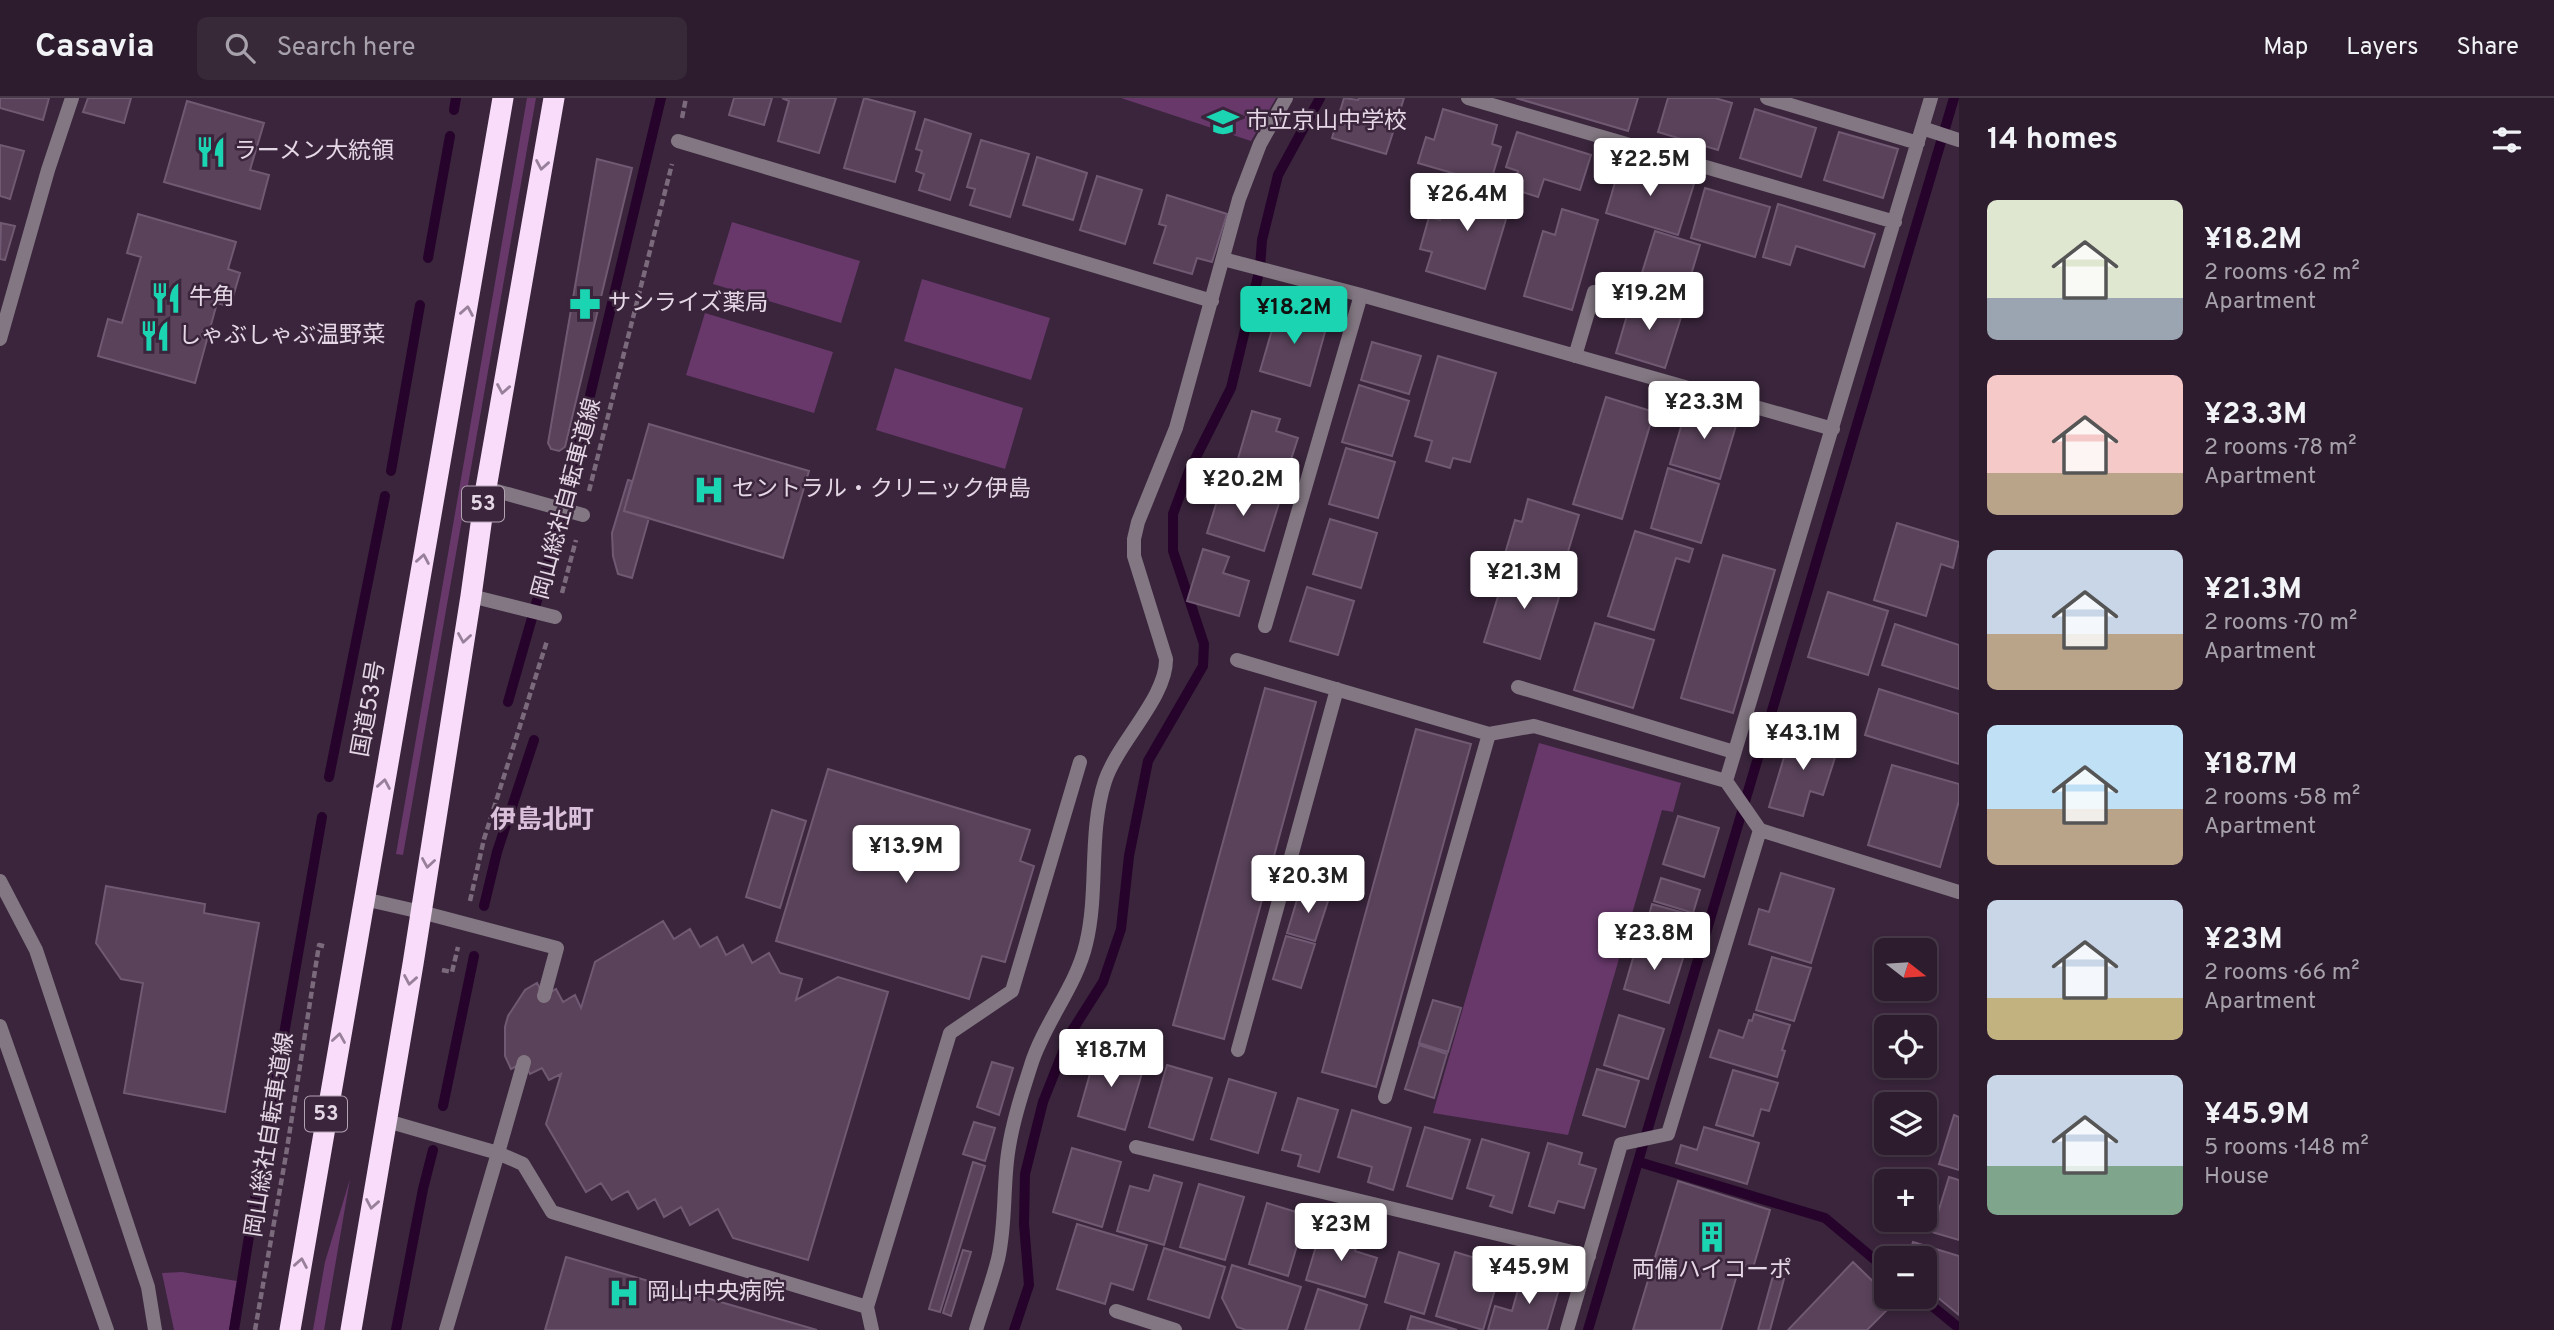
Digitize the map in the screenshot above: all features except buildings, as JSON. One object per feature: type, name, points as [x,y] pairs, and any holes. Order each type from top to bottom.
[{"type":"highway","name":"国道53号","points":[[290,1330],[502,98]]},
{"type":"highway","name":"53","points":[[351,1330],[421,912],[486,488],[554,98]]},
{"type":"street","points":[[0,339],[48,170],[72,98]]},
{"type":"street","points":[[976,1330],[998,1257],[1008,1151],[1032,1062],[1086,947],[1096,816],[1106,780],[1121,748],[1161,686],[1167,671],[1166,659],[1134,556],[1138,522],[1177,428],[1212,301],[1227,260],[1239,200],[1260,144],[1286,98]]},
{"type":"street","points":[[1468,98],[1895,222]]},
{"type":"street","points":[[1767,98],[1918,144]]},
{"type":"street","points":[[1730,786],[1734,752],[1918,144],[1928,130],[1931,98]]},
{"type":"street","points":[[1928,130],[1958,140]]},
{"type":"street","points":[[678,141],[1212,301]]},
{"type":"street","points":[[1227,260],[1361,295],[1833,429]]},
{"type":"street","points":[[1575,356],[1594,292]]},
{"type":"street","points":[[1265,626],[1361,295]]},
{"type":"street","points":[[486,488],[577,514]]},
{"type":"street","points":[[471,596],[549,615]]},
{"type":"street","points":[[1237,660],[1489,734],[1534,726],[1730,786],[1757,825],[1959,892]]},
{"type":"street","points":[[1518,687],[1734,752]]},
{"type":"street","points":[[1238,1050],[1337,689]]},
{"type":"street","points":[[1385,1097],[1489,734]]},
{"type":"street","points":[[872,1330],[867,1307],[950,1033],[1012,991],[1080,762]]},
{"type":"street","points":[[1567,1330],[1621,1144],[1668,1134],[1757,825]]},
{"type":"street","points":[[0,881],[36,950],[148,1287],[155,1330]]},
{"type":"street","points":[[364,899],[557,948],[544,996]]},
{"type":"street","points":[[0,1026],[107,1330]]},
{"type":"street","points":[[446,1330],[524,1062]]},
{"type":"street","points":[[387,1121],[498,1153],[523,1164],[552,1212],[867,1307]]},
{"type":"street","points":[[1136,1147],[1589,1256]]},
{"type":"street","points":[[1116,1311],[1175,1330]]},
{"type":"path","name":"岡山総社自転車道線","points":[[469,905],[484,839],[549,615],[678,141],[686,98]]},
{"type":"path","points":[[452,972],[460,939]]},
{"type":"path","name":"岡山総社自転車道線","points":[[255,1330],[319,945]]},
{"type":"shaded area","points":[[527,98],[536,98],[403,855],[396,854]]},
{"type":"shaded area","name":"市立京山中学校","points":[[1121,98],[1276,98],[1251,141]]},
{"type":"shaded area","points":[[732,222],[860,261],[841,323],[713,284]]},
{"type":"shaded area","points":[[922,279],[1050,318],[1031,380],[904,341]]},
{"type":"shaded area","points":[[705,313],[833,352],[814,413],[686,375]]},
{"type":"shaded area","points":[[895,368],[1023,408],[1005,469],[876,430]]},
{"type":"shaded area","points":[[1539,743],[1681,783],[1673,812],[1662,810],[1568,1135],[1433,1113]]},
{"type":"shaded area","points":[[350,1179],[324,1330],[313,1330],[325,1262]]},
{"type":"shaded area","points":[[182,1272],[237,1281],[229,1330],[174,1330],[162,1273]]},
{"type":"waterway","points":[[454,110],[456,98]]},
{"type":"waterway","points":[[508,702],[562,513],[661,98]]},
{"type":"waterway","points":[[1014,1330],[1029,1285],[1024,1224],[1025,1174],[1043,1102],[1070,1034],[1103,982],[1121,929],[1129,856],[1148,761],[1203,666],[1204,644],[1173,551],[1173,514],[1189,471],[1231,388],[1260,268],[1262,240],[1278,175],[1320,98]]},
{"type":"waterway","points":[[1588,1330],[1954,98]]},
{"type":"waterway","points":[[428,258],[450,136]]},
{"type":"waterway","points":[[391,471],[420,305]]},
{"type":"waterway","points":[[329,777],[385,496]]},
{"type":"waterway","points":[[484,906],[497,852],[534,740]]},
{"type":"waterway","points":[[266,1137],[322,817]]},
{"type":"waterway","points":[[443,1106],[474,956]]},
{"type":"waterway","points":[[396,1330],[433,1150]]},
{"type":"waterway","points":[[1639,1162],[1825,1218],[1874,1259]]},
{"type":"waterway","points":[[234,1330],[260,1168]]},
{"type":"waterway","points":[[1936,1309],[1959,1328]]},
{"type":"place","name":"市立京山中学校","points":[[1223,122]]},
{"type":"place","name":"ラーメン大統領","points":[[211,152]]},
{"type":"place","name":"牛角","points":[[166,298]]},
{"type":"place","name":"サンライズ薬局","points":[[585,304]]},
{"type":"place","name":"しゃぶしゃぶ温野菜","points":[[155,336]]},
{"type":"place","name":"セントラル・クリニック伊島","points":[[709,490]]},
{"type":"place","name":"両備ハイコーポ","points":[[1712,1237]]},
{"type":"place","name":"岡山中央病院","points":[[624,1293]]},
{"type":"district","name":"伊島北町","points":[[542,821]]}]
